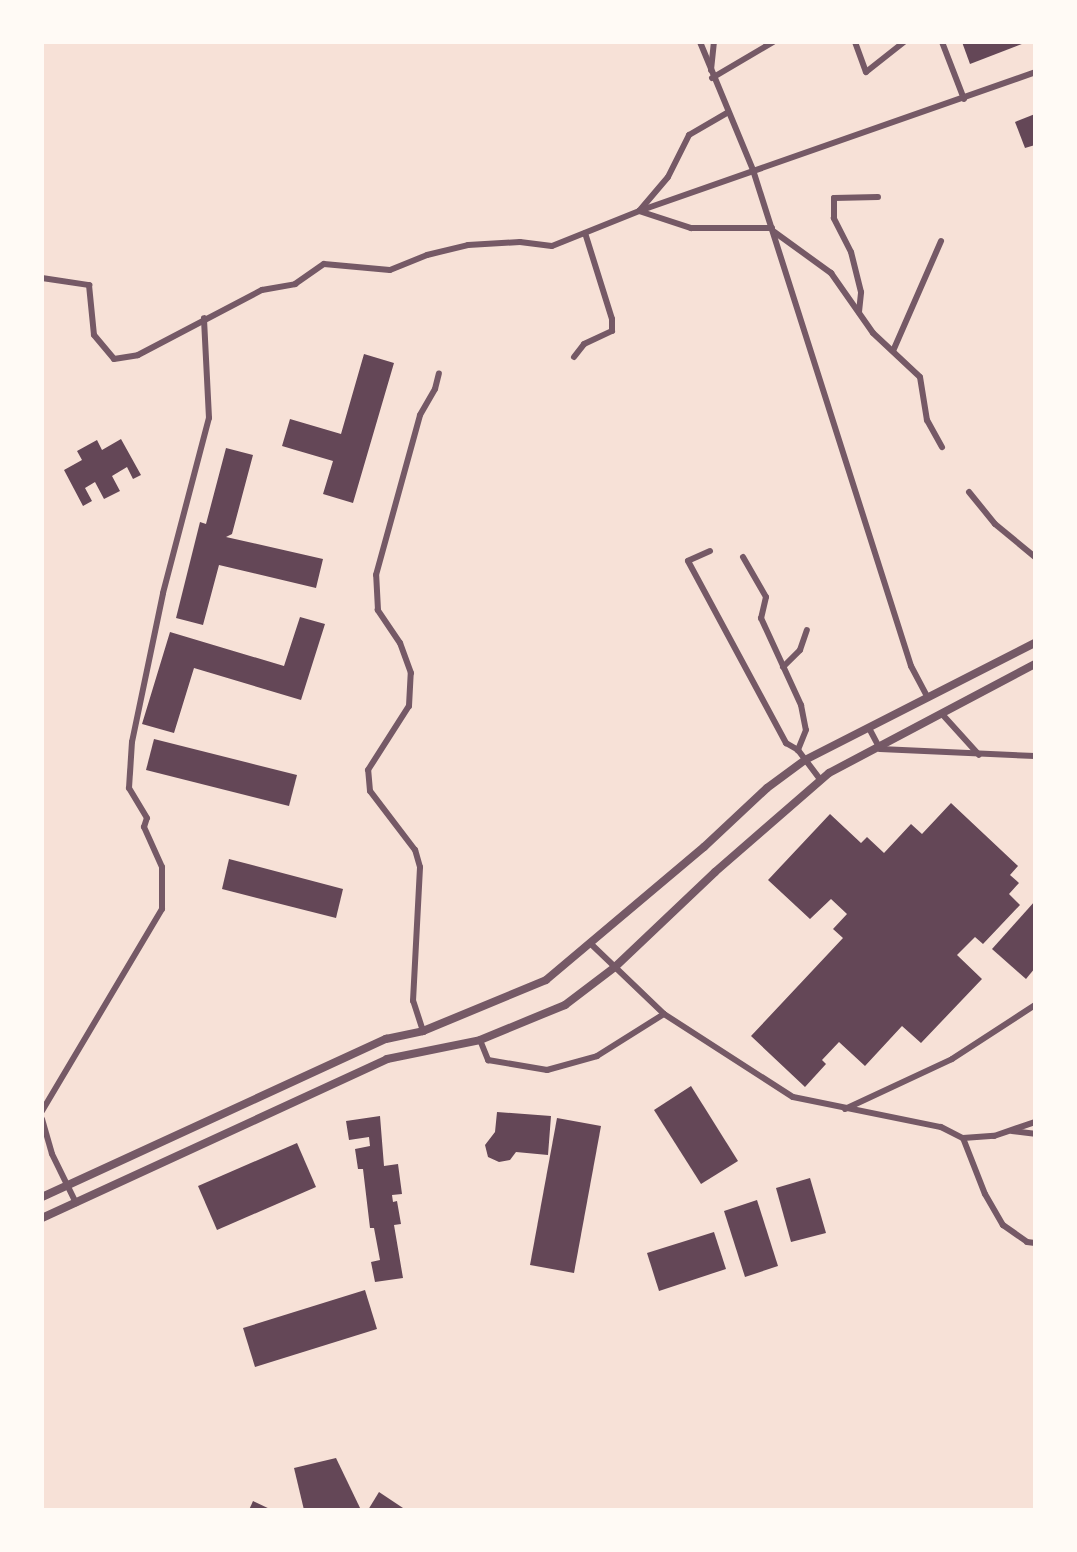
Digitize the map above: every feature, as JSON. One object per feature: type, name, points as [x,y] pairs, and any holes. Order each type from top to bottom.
[{"type":"street","points":[[700,42],[711,75],[753,170],[911,666],[928,698]]},
{"type":"street","points":[[711,75],[714,42]]},
{"type":"street","points":[[711,75],[773,42]]},
{"type":"street","points":[[855,42],[866,72],[904,42]]},
{"type":"street","points":[[942,42],[964,99]]},
{"type":"street","points":[[42,278],[89,285],[94,335],[114,359],[138,355],[204,318],[262,290],[295,284],[324,264],[390,270],[427,255],[468,245],[520,242],[552,246],[639,211],[964,99],[1035,72]]},
{"type":"street","points":[[639,211],[668,177],[689,135],[727,113]]},
{"type":"street","points":[[859,313],[861,292],[851,252],[834,218],[834,198],[878,197]]},
{"type":"street","points":[[639,211],[692,228],[772,229],[831,273],[873,333],[920,377],[927,420],[942,447]]},
{"type":"street","points":[[574,357],[584,344],[612,331],[612,319],[585,233]]},
{"type":"street","points":[[893,351],[941,241]]},
{"type":"street","points":[[42,1112],[162,909],[162,867],[144,827],[147,818],[129,788],[132,742],[164,593],[208,418],[204,318]]},
{"type":"street","points":[[423,1031],[413,1001],[420,867],[415,850],[370,791],[368,770],[410,706],[411,673],[400,644],[378,610],[376,575],[420,415],[435,389],[439,373]]},
{"type":"street","points":[[969,492],[995,524],[1035,557]]},
{"type":"street","points":[[710,551],[688,561],[786,742],[798,750],[821,780]]},
{"type":"street","points":[[743,557],[766,597],[761,618],[801,705],[806,730],[798,750]]},
{"type":"street","points":[[783,667],[800,650],[807,630]]},
{"type":"street","points":[[42,1197],[386,1039],[423,1031],[546,980],[591,944],[767,788],[805,760],[870,730],[1035,643]]},
{"type":"street","points":[[42,1218],[387,1059],[480,1040],[565,1005],[615,967],[821,780],[1035,664]]},
{"type":"street","points":[[942,714],[980,756]]},
{"type":"street","points":[[870,730],[880,748]]},
{"type":"street","points":[[880,748],[980,756],[1035,756]]},
{"type":"street","points":[[591,944],[664,1014],[793,1096],[844,1110],[941,1127],[963,1138],[994,1137],[1035,1122]]},
{"type":"street","points":[[844,1110],[952,1059],[1035,1005]]},
{"type":"street","points":[[480,1040],[488,1060],[547,1070],[597,1056],[664,1014]]},
{"type":"street","points":[[42,1119],[52,1154],[76,1203]]},
{"type":"street","points":[[1009,1131],[1035,1134]]},
{"type":"street","points":[[963,1138],[985,1194],[1003,1225],[1027,1242],[1035,1243]]},
{"type":"building","points":[[962,42],[1027,42],[970,64]]},
{"type":"building","points":[[1035,114],[1035,145],[1025,148],[1015,122]]},
{"type":"building","points":[[364,354],[394,363],[353,503],[323,494],[333,461],[282,446],[290,419],[341,434]]},
{"type":"building","points":[[121,439],[141,475],[133,479],[127,467],[112,476],[120,491],[104,499],[95,482],[85,488],[92,501],[83,506],[64,470],[82,460],[77,451],[97,440],[102,450]]},
{"type":"building","points":[[226,448],[253,455],[232,534],[226,537],[323,559],[316,588],[219,565],[203,625],[176,618],[200,522],[206,524]]},
{"type":"building","points":[[300,617],[325,624],[301,700],[194,668],[174,733],[142,724],[170,632],[284,666]]},
{"type":"building","points":[[154,739],[297,775],[289,806],[146,770]]},
{"type":"building","points":[[951,803],[1018,866],[1010,875],[1019,883],[1009,894],[1020,905],[983,944],[975,937],[957,955],[982,979],[921,1043],[902,1026],[865,1066],[839,1042],[822,1060],[826,1064],[805,1087],[751,1036],[843,938],[833,929],[847,914],[831,899],[810,919],[768,880],[830,814],[861,843],[867,837],[884,853],[911,824],[922,834]]},
{"type":"building","points":[[229,859],[343,889],[336,918],[222,889]]},
{"type":"building","points":[[1035,901],[1035,968],[1026,979],[992,949]]},
{"type":"building","points":[[691,1086],[738,1161],[701,1184],[654,1110]]},
{"type":"building","points":[[497,1112],[551,1116],[548,1155],[516,1152],[510,1160],[499,1162],[488,1157],[485,1145],[495,1132]]},
{"type":"building","points":[[380,1116],[384,1166],[398,1164],[402,1194],[392,1195],[393,1202],[397,1201],[401,1224],[394,1225],[403,1278],[375,1282],[371,1262],[380,1260],[374,1228],[370,1228],[363,1169],[358,1169],[355,1149],[370,1146],[369,1137],[349,1140],[346,1121]]},
{"type":"building","points":[[557,1118],[601,1126],[574,1273],[530,1265]]},
{"type":"building","points":[[297,1143],[316,1187],[217,1230],[198,1186]]},
{"type":"building","points":[[810,1178],[826,1233],[791,1242],[776,1188]]},
{"type":"building","points":[[757,1200],[778,1266],[745,1277],[724,1211]]},
{"type":"building","points":[[714,1232],[726,1269],[659,1291],[647,1253]]},
{"type":"building","points":[[365,1290],[377,1329],[255,1367],[243,1328]]},
{"type":"building","points":[[336,1458],[361,1510],[304,1510],[294,1468]]},
{"type":"building","points":[[379,1492],[406,1510],[368,1510]]},
{"type":"building","points":[[253,1501],[272,1510],[249,1510]]}]
